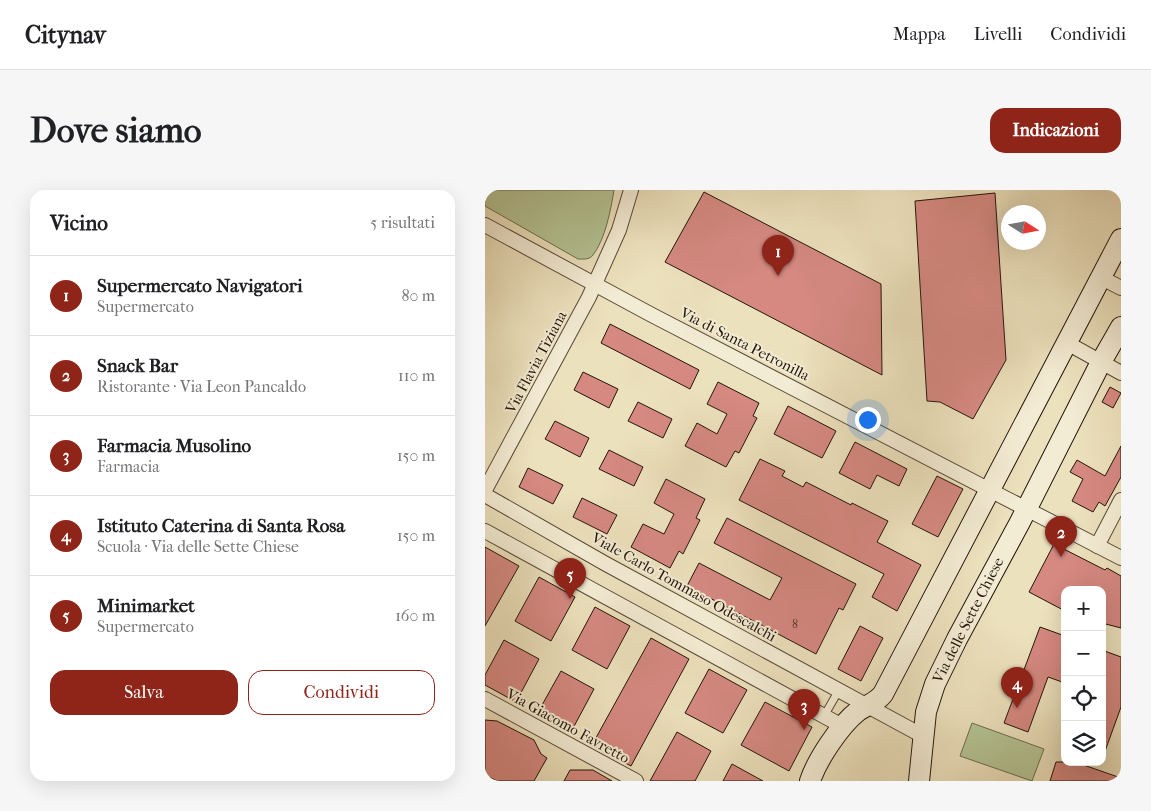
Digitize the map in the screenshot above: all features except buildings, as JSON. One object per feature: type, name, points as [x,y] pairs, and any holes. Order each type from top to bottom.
[{"type":"main road","points":[[810,781],[816,767],[844,727],[857,712],[876,702],[883,694],[1102,278],[1121,238]]},
{"type":"main road","name":"Via delle Sette Chiese","points":[[919,781],[927,705],[943,665],[1121,327]]},
{"type":"street","name":"Via Flavia Tiziana","points":[[487,486],[581,314],[619,230],[631,190]]},
{"type":"street","name":"Via di Santa Petronilla","points":[[485,225],[990,490]]},
{"type":"street","points":[[1102,278],[1121,288]]},
{"type":"street","points":[[1067,343],[1121,373]]},
{"type":"street","points":[[990,490],[1121,558]]},
{"type":"street","name":"Viale Carlo Tommaso Odescalchi","points":[[485,495],[606,564],[923,736]]},
{"type":"street","points":[[1097,546],[1121,500]]},
{"type":"street","points":[[485,531],[844,727]]},
{"type":"street","name":"Via Giacomo Favretto","points":[[485,699],[636,781]]},
{"type":"lane","points":[[824,716],[839,690]]},
{"type":"green space","points":[[485,190],[614,190],[604,233],[597,249],[591,257],[578,259],[485,206]]},
{"type":"green space","points":[[972,723],[1044,749],[1032,781],[960,756]]},
{"type":"place","name":"Supermercato Navigatori","points":[[778,276]]},
{"type":"place","name":"Snack Bar","points":[[1061,557]]},
{"type":"place","name":"Minimarket","points":[[570,599]]},
{"type":"place","name":"Istituto Caterina di Santa Rosa","points":[[1017,708]]},
{"type":"place","name":"Farmacia Musolino","points":[[804,730]]}]
